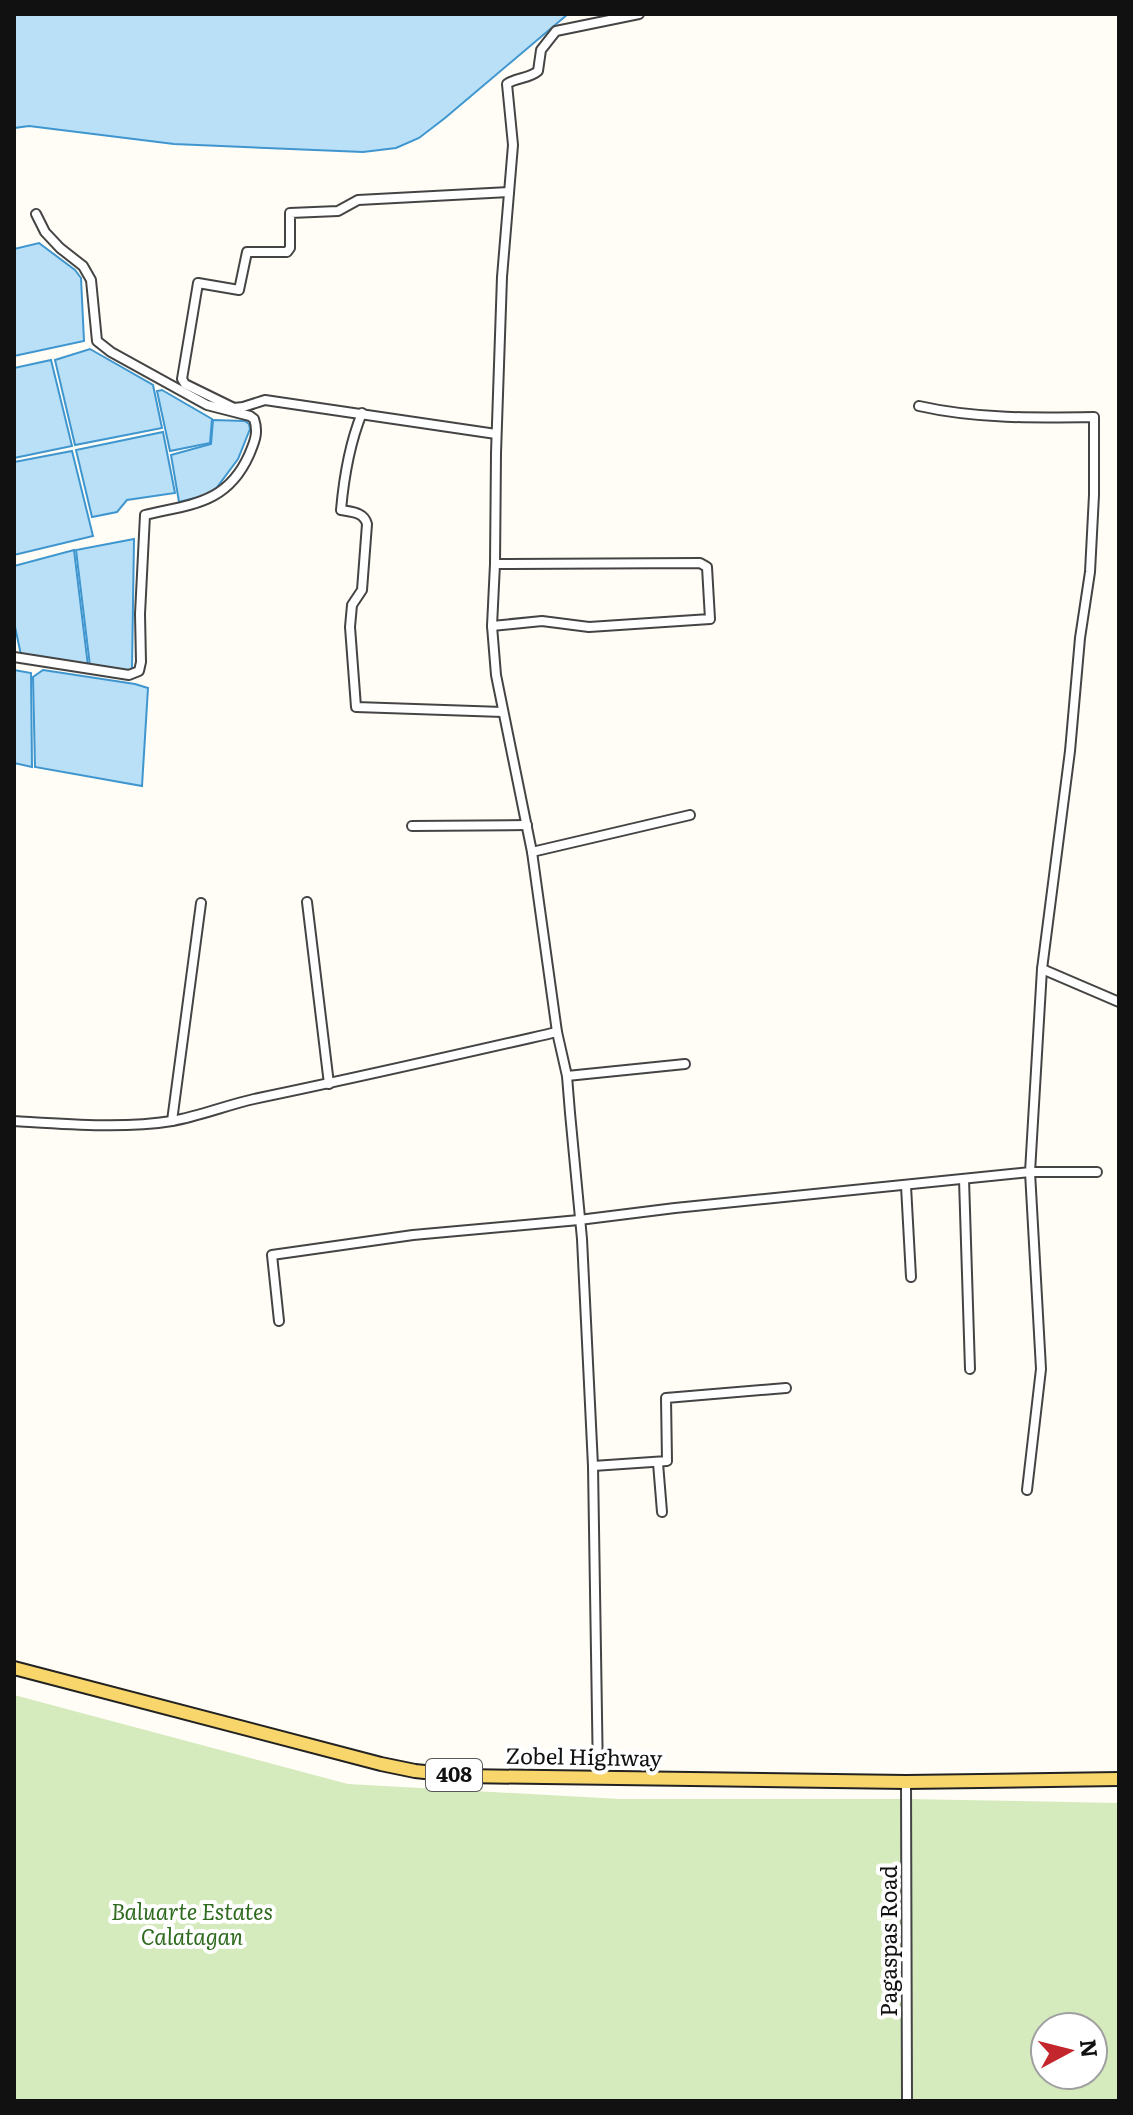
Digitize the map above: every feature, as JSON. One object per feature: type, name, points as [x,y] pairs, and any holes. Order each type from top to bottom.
[{"type":"main road","name":"Zobel Highway","points":[[14,1668],[415,1771],[463,1776],[906,1782],[1119,1779]]},
{"type":"street","points":[[598,1777],[593,1466],[582,1239],[567,1076],[557,1032],[532,852],[496,675],[492,626],[496,434],[502,277],[513,145],[507,84],[538,71],[541,50],[556,31],[639,14]]},
{"type":"street","points":[[496,434],[265,400],[234,408],[185,384],[182,379],[198,283],[239,290],[247,252],[287,252],[290,248],[290,213],[338,211],[358,200],[509,192]]},
{"type":"street","points":[[14,657],[129,675],[139,671],[145,515],[214,497],[228,487],[246,462],[257,431],[250,416],[207,405],[111,352],[97,341],[91,280],[83,266],[45,232],[36,214]]},
{"type":"street","points":[[919,406],[1024,418],[1094,417],[1090,572],[1042,969],[1030,1172],[1041,1369],[1027,1490]]},
{"type":"street","points":[[362,413],[344,473],[341,510],[360,514],[367,524],[362,590],[352,605],[350,627],[356,707],[503,712]]},
{"type":"street","points":[[492,626],[542,621],[589,627],[710,619],[707,567],[700,563],[495,564]]},
{"type":"street","points":[[532,852],[690,815]]},
{"type":"street","points":[[412,826],[527,825]]},
{"type":"street","points":[[307,902],[329,1084]]},
{"type":"street","points":[[172,1121],[201,903]]},
{"type":"street","points":[[1042,969],[1119,1002]]},
{"type":"street","points":[[14,1121],[121,1124],[172,1121],[250,1100],[557,1032]]},
{"type":"street","points":[[567,1076],[685,1064]]},
{"type":"street","points":[[279,1321],[272,1255],[413,1235],[1030,1172],[1097,1172]]},
{"type":"street","points":[[964,1179],[970,1369]]},
{"type":"street","points":[[906,1186],[911,1277]]},
{"type":"street","points":[[593,1466],[667,1461],[666,1398],[786,1388]]},
{"type":"street","points":[[658,1463],[662,1512]]},
{"type":"street","name":"Pagaspas Road","points":[[906,1782],[907,2101]]},
{"type":"green space","name":"Baluarte Estates Calatagan","points":[[14,1695],[348,1784],[620,1799],[1119,1803],[1119,2101],[14,2101]]},
{"type":"water","points":[[14,14],[568,14],[419,138],[396,148],[363,152],[174,144],[29,126],[14,128]]},
{"type":"water","points":[[39,243],[81,278],[84,341],[14,356],[14,249]]},
{"type":"water","points":[[90,349],[153,385],[162,428],[75,445],[55,360]]},
{"type":"water","points":[[51,360],[72,446],[14,458],[14,368]]},
{"type":"water","points":[[162,390],[212,419],[210,443],[170,451],[157,391]]},
{"type":"water","points":[[213,420],[245,421],[250,429],[238,459],[212,494],[179,502],[171,455],[211,444]]},
{"type":"water","points":[[163,432],[175,493],[127,500],[117,512],[92,517],[76,450]]},
{"type":"water","points":[[72,451],[93,536],[14,555],[14,462]]},
{"type":"water","points":[[134,539],[132,668],[128,672],[90,666],[76,550]]},
{"type":"water","points":[[74,550],[88,666],[21,655],[14,622],[14,566]]},
{"type":"water","points":[[14,670],[31,673],[32,767],[14,763]]},
{"type":"water","points":[[43,670],[148,688],[142,786],[35,767],[33,677]]}]
